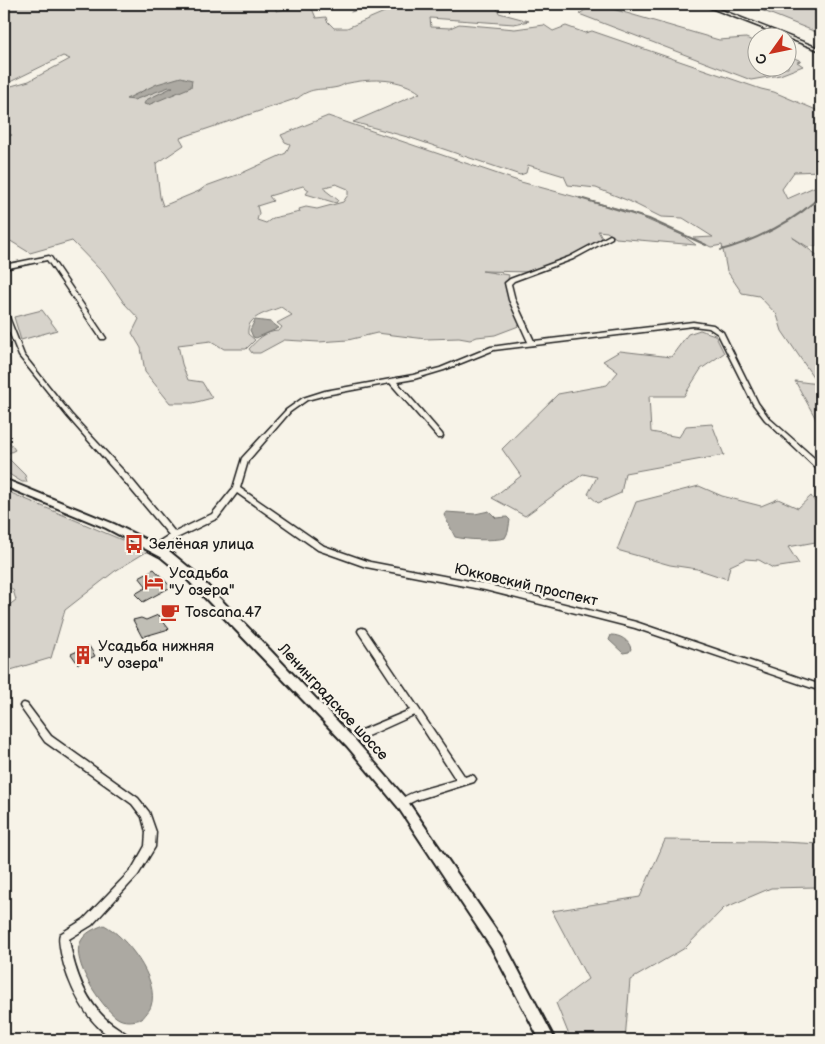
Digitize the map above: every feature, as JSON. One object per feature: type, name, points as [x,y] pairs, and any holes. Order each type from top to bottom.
[{"type":"main road","name":"Ленинградское шоссе","points":[[4,482],[110,526],[155,548],[188,574],[302,690],[379,774],[402,803],[497,944],[548,1040]]},
{"type":"street","points":[[694,4],[754,28]]},
{"type":"street","points":[[703,4],[821,52]]},
{"type":"street","points":[[798,44],[821,52]]},
{"type":"street","points":[[532,343],[512,300],[508,283],[570,258],[610,237]]},
{"type":"street","points":[[4,267],[49,258],[103,338]]},
{"type":"street","points":[[4,312],[21,355],[174,536]]},
{"type":"street","points":[[155,548],[174,536],[216,516],[236,489],[245,460],[288,411],[305,399],[325,393],[392,381],[442,369],[493,348],[532,343],[693,324],[712,326],[721,333],[755,403],[767,419],[821,468]]},
{"type":"street","points":[[392,381],[440,436]]},
{"type":"street","name":"Юкковский проспект","points":[[236,489],[321,548],[369,566],[485,587],[636,625],[821,688]]},
{"type":"street","points":[[362,631],[415,711],[466,780],[413,797],[402,803]]},
{"type":"street","points":[[24,706],[48,740],[135,802],[146,816],[151,832],[150,847],[135,872],[88,922],[64,937],[66,954],[74,981],[98,1019],[125,1040]]},
{"type":"street","points":[[358,736],[415,711]]},
{"type":"shaded area","points":[[4,4],[263,4],[259,7],[284,4],[276,8],[276,11],[301,6],[294,4],[306,4],[303,5],[311,6],[316,18],[326,17],[327,21],[334,28],[347,28],[403,4],[478,4],[497,8],[499,13],[529,21],[514,24],[430,18],[431,27],[450,28],[459,24],[515,29],[544,25],[553,31],[566,26],[585,33],[592,31],[774,92],[821,112],[821,171],[794,172],[782,189],[787,199],[821,184],[821,245],[808,247],[792,237],[821,258],[821,428],[795,381],[818,384],[782,331],[777,315],[759,296],[742,293],[727,271],[722,245],[711,247],[693,238],[713,237],[683,218],[661,217],[629,201],[596,188],[568,185],[564,176],[528,165],[526,173],[520,175],[411,138],[353,122],[420,93],[404,84],[386,80],[358,81],[346,83],[338,87],[313,90],[298,98],[180,138],[184,145],[156,164],[163,206],[286,153],[290,144],[285,142],[281,135],[328,116],[521,182],[627,211],[682,235],[696,245],[616,238],[607,232],[598,231],[602,238],[580,252],[532,272],[482,271],[509,275],[506,287],[524,324],[495,335],[477,337],[470,340],[459,338],[426,339],[377,333],[348,340],[319,342],[284,340],[260,353],[252,353],[249,349],[255,342],[265,334],[279,331],[282,327],[277,323],[292,315],[281,307],[258,316],[250,323],[248,334],[255,340],[246,349],[224,349],[211,341],[178,345],[188,380],[202,382],[212,398],[193,403],[170,403],[145,372],[141,348],[132,333],[139,319],[124,303],[104,274],[72,241],[30,253],[4,237],[4,149],[10,146],[4,146],[4,139],[12,135],[4,131],[4,88],[29,81],[70,59],[63,56],[10,82],[4,83]],"holes":[[[336,184],[348,189],[348,195],[343,202],[317,209],[306,207],[299,209],[300,212],[273,218],[266,223],[257,220],[259,213],[257,206],[273,201],[269,196],[303,186],[309,190],[306,194],[336,203],[338,200],[325,190],[325,187]]]},
{"type":"shaded area","points":[[746,4],[821,4],[821,34]]},
{"type":"shaded area","points":[[599,5],[719,40],[746,38],[748,39],[748,78],[763,78],[751,80],[579,14],[590,7]]},
{"type":"shaded area","points":[[181,77],[192,80],[191,87],[148,105],[144,104],[146,100],[173,87],[134,100],[126,99],[157,84]]},
{"type":"shaded area","points":[[42,310],[57,330],[21,340],[14,317]]},
{"type":"shaded area","points":[[255,320],[271,322],[279,328],[256,338],[253,337],[250,330]]},
{"type":"shaded area","points":[[700,330],[715,335],[724,353],[701,369],[684,396],[649,396],[651,432],[679,437],[686,426],[712,424],[724,455],[625,473],[621,493],[598,503],[588,494],[597,477],[583,474],[525,516],[492,498],[521,476],[502,449],[558,394],[607,385],[618,372],[603,361],[620,351],[671,357],[688,334]]},
{"type":"shaded area","points":[[8,440],[15,450],[5,455],[25,475],[27,482],[22,482],[4,471],[4,442]]},
{"type":"shaded area","points":[[699,486],[722,496],[761,506],[778,499],[798,508],[811,496],[821,511],[821,541],[788,547],[799,564],[773,568],[759,560],[745,559],[730,566],[727,579],[697,569],[670,565],[617,550],[636,502]]},
{"type":"shaded area","points":[[4,490],[148,551],[115,571],[65,610],[51,658],[4,672],[4,609],[16,600],[13,590],[4,586]]},
{"type":"shaded area","points":[[489,511],[496,518],[507,517],[510,520],[505,538],[480,540],[455,537],[444,515],[446,512],[475,514]]},
{"type":"shaded area","points":[[611,635],[621,637],[626,641],[631,649],[629,652],[623,653],[609,640]]},
{"type":"shaded area","points":[[665,840],[763,841],[821,844],[821,892],[815,887],[771,888],[724,908],[685,948],[630,980],[625,1040],[571,1040],[556,1003],[588,979],[552,911],[640,897]]},
{"type":"shaded area","points":[[104,925],[131,949],[146,972],[151,984],[150,1008],[142,1019],[125,1021],[116,1017],[103,1003],[83,971],[78,951],[80,943],[87,934]]},
{"type":"building","name":"Усадьба \"У озера\"","points":[[154,569],[171,587],[143,602],[135,594],[147,587],[139,577]]},
{"type":"building","name":"Усадьба \"У озера\"","points":[[158,615],[169,629],[142,637],[133,620],[141,618],[146,620]]},
{"type":"building","name":"Усадьба нижняя \"У озера\"","points":[[89,646],[95,656],[78,664],[71,654]]},
{"type":"waterway","points":[[351,12],[373,4]]},
{"type":"waterway","points":[[721,250],[761,235],[788,221],[801,213],[821,195]]},
{"type":"waterway","points":[[580,198],[649,219],[706,245]]},
{"type":"place","name":"Зелёная улица","points":[[134,544]]},
{"type":"place","name":"Усадьба \"У озера\"","points":[[154,582]]},
{"type":"place","name":"Toscana.47","points":[[170,612]]},
{"type":"place","name":"Усадьба нижняя \"У озера\"","points":[[83,655]]}]
